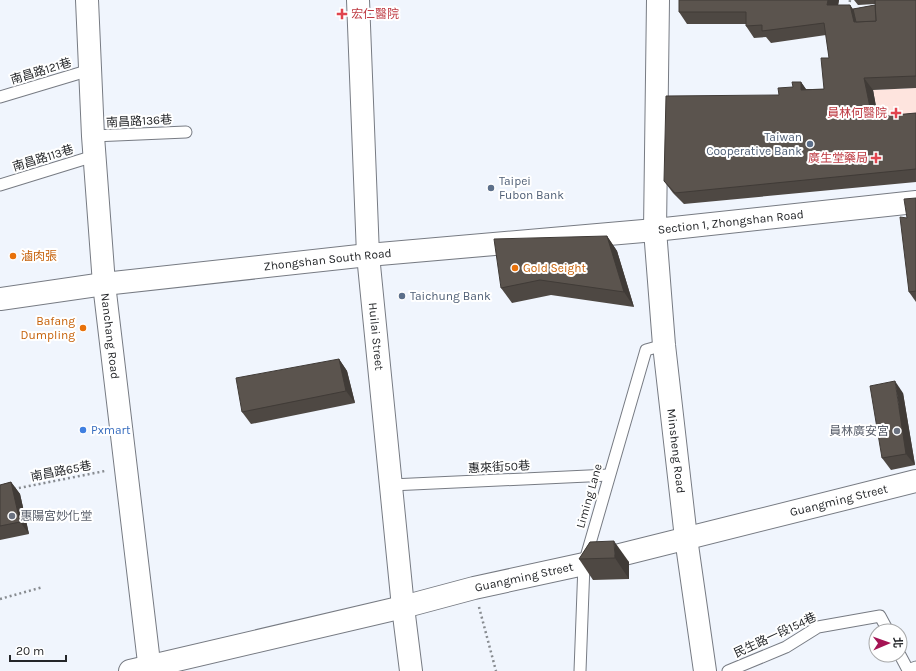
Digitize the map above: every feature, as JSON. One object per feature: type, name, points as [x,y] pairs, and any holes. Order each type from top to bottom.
[{"type":"street","name":"Nanchang Road","points":[[87,0],[93,146],[104,284],[125,467],[143,669]]},
{"type":"street","name":"Huilai Street","points":[[358,0],[368,255],[403,607],[411,671]]},
{"type":"street","name":"Section 1, Zhongshan Road","points":[[658,0],[655,230],[916,202]]},
{"type":"street","name":"Zhongshan South Road","points":[[0,299],[104,284],[368,255],[655,230]]},
{"type":"street","name":"Minsheng Road","points":[[655,230],[664,345],[686,538],[705,671]]},
{"type":"street","name":"Guangming Street","points":[[143,669],[403,607],[474,588],[584,564],[916,481]]},
{"type":"lane","name":"南昌路121巷","points":[[0,97],[90,70]]},
{"type":"lane","name":"南昌路136巷","points":[[93,146],[186,132]]},
{"type":"lane","name":"南昌路113巷","points":[[0,185],[93,146]]},
{"type":"lane","name":"Liming Lane","points":[[580,671],[584,564],[646,350],[664,345]]},
{"type":"lane","name":"惠來街50巷","points":[[391,485],[609,475]]},
{"type":"lane","name":"民生路一段154巷","points":[[728,671],[786,647],[818,627],[880,616],[884,623]]},
{"type":"lane","points":[[904,663],[908,670],[916,667]]},
{"type":"path","points":[[849,10],[850,0]]},
{"type":"path","name":"南昌路65巷","points":[[8,490],[125,467]]},
{"type":"path","points":[[0,599],[43,587]]},
{"type":"path","points":[[474,588],[496,671]]},
{"type":"shaded area","name":"員林何醫院","points":[[916,88],[916,126],[880,129],[873,90]]},
{"type":"building","points":[[679,0],[828,0],[827,5],[850,5],[854,22],[876,21],[875,0],[916,0],[916,76],[864,78],[872,117],[916,113],[916,169],[675,193],[664,181],[666,96],[779,95],[778,88],[793,87],[792,82],[801,82],[801,90],[824,89],[821,58],[829,58],[824,23],[762,31],[762,25],[746,26],[746,12],[679,12]]},
{"type":"building","points":[[875,5],[876,21],[856,22],[853,9]]},
{"type":"building","points":[[916,198],[916,291],[909,292],[900,217],[907,218],[904,199]]},
{"type":"building","points":[[607,236],[624,292],[540,280],[501,288],[494,239]]},
{"type":"building","points":[[339,359],[346,391],[242,412],[236,378]]},
{"type":"building","points":[[895,381],[906,454],[882,458],[870,386]]},
{"type":"building","points":[[11,482],[20,522],[0,526],[0,485]]},
{"type":"building","points":[[614,541],[615,558],[579,559],[590,542]]},
{"type":"place","name":"宏仁醫院","points":[[342,14]]},
{"type":"place","name":"員林何醫院","points":[[896,113]]},
{"type":"place","name":"Taiwan Cooperative Bank","points":[[810,144]]},
{"type":"place","name":"廣生堂藥局","points":[[876,158]]},
{"type":"place","name":"Taipei Fubon Bank","points":[[491,188]]},
{"type":"place","name":"滷肉張","points":[[13,256]]},
{"type":"place","name":"Gold Seight","points":[[515,268]]},
{"type":"place","name":"Taichung Bank","points":[[402,296]]},
{"type":"place","name":"Bafang Dumpling","points":[[83,328]]},
{"type":"place","name":"Pxmart","points":[[83,430]]},
{"type":"place","name":"員林廣安宮","points":[[897,431]]},
{"type":"place","name":"惠陽宮妙化堂","points":[[12,516]]}]
